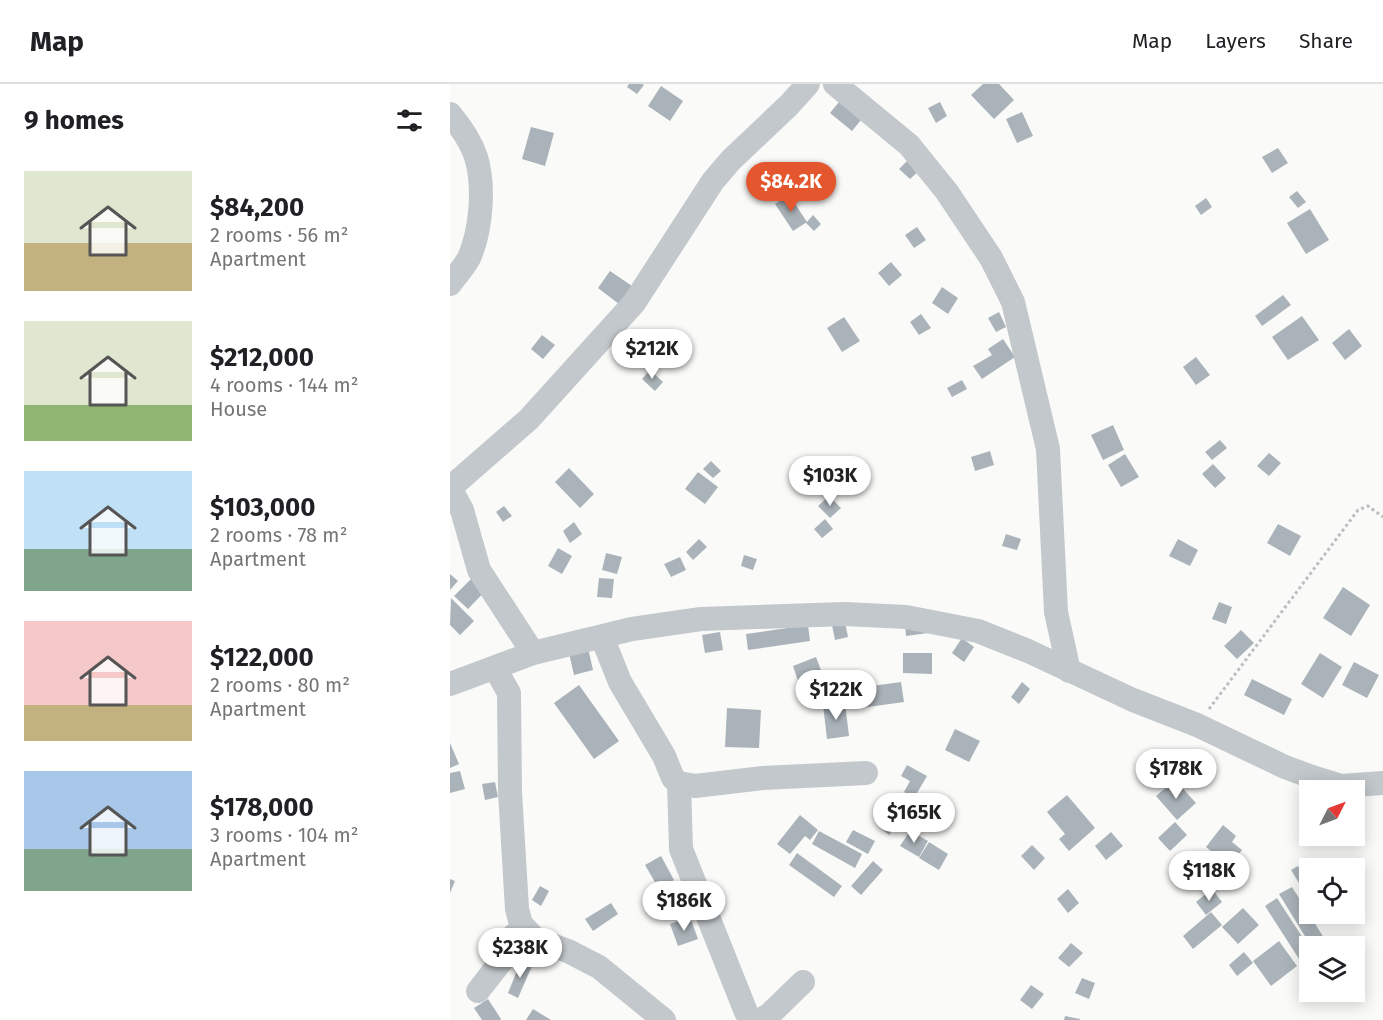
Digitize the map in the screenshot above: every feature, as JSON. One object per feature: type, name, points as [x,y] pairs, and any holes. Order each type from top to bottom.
[{"type":"street","points":[[533,653],[479,570],[462,510],[450,488],[529,419],[622,317],[634,303],[713,181],[730,160],[808,84]]},
{"type":"street","points":[[836,84],[909,145],[947,192],[966,220],[991,258],[1013,302],[1048,449],[1056,612],[1069,671]]},
{"type":"street","points":[[450,114],[465,135],[476,157],[480,179],[479,225],[468,259],[450,284]]},
{"type":"street","points":[[450,684],[533,653],[632,629],[701,619],[845,614],[906,617],[978,631],[1312,777],[1341,786],[1383,783]]},
{"type":"street","points":[[602,637],[620,682],[664,756],[673,778],[679,783],[694,786],[763,778],[866,773]]},
{"type":"street","points":[[495,668],[509,693],[510,792],[516,909],[521,924],[534,939]]},
{"type":"street","points":[[679,783],[681,849],[753,1016],[769,1015],[803,982]]},
{"type":"street","points":[[478,991],[506,955],[513,935],[534,939],[568,951],[599,967],[664,1020]]},
{"type":"path","points":[[1197,725],[1358,510],[1368,506],[1383,517]]},
{"type":"building","points":[[629,84],[644,85],[637,94],[627,87]]},
{"type":"building","points":[[983,84],[999,84],[1014,100],[994,119],[971,95]]},
{"type":"building","points":[[661,86],[683,101],[670,121],[648,106]]},
{"type":"building","points":[[843,97],[865,115],[852,131],[830,113]]},
{"type":"building","points":[[940,102],[947,116],[936,123],[928,108]]},
{"type":"building","points":[[1022,112],[1033,136],[1017,143],[1006,119]]},
{"type":"building","points":[[531,127],[554,133],[545,166],[522,159]]},
{"type":"building","points":[[1278,148],[1288,163],[1272,173],[1262,157]]},
{"type":"building","points":[[910,158],[921,169],[910,179],[899,169]]},
{"type":"building","points":[[1297,191],[1306,202],[1298,208],[1289,197]]},
{"type":"building","points":[[789,195],[807,222],[793,231],[775,204]]},
{"type":"building","points":[[1206,198],[1212,207],[1201,215],[1195,206]]},
{"type":"building","points":[[1310,209],[1329,240],[1306,254],[1287,223]]},
{"type":"building","points":[[813,215],[821,224],[814,231],[806,223]]},
{"type":"building","points":[[917,227],[926,240],[914,248],[905,235]]},
{"type":"building","points":[[891,262],[902,275],[889,286],[878,273]]},
{"type":"building","points":[[610,271],[632,286],[619,304],[598,288]]},
{"type":"building","points":[[942,287],[958,298],[948,314],[932,303]]},
{"type":"building","points":[[1283,295],[1291,305],[1262,326],[1255,316]]},
{"type":"building","points":[[999,312],[1006,327],[996,332],[988,318]]},
{"type":"building","points":[[921,314],[931,328],[919,335],[910,322]]},
{"type":"building","points":[[1302,316],[1319,340],[1288,360],[1272,337]]},
{"type":"building","points":[[844,317],[860,341],[842,352],[827,328]]},
{"type":"building","points":[[1349,329],[1362,346],[1345,360],[1332,343]]},
{"type":"building","points":[[542,335],[555,345],[543,359],[531,349]]},
{"type":"building","points":[[1003,339],[1015,357],[982,379],[973,366],[992,355],[988,349]]},
{"type":"building","points":[[1196,357],[1210,375],[1196,385],[1183,367]]},
{"type":"building","points":[[650,370],[663,382],[655,391],[642,379]]},
{"type":"building","points":[[962,380],[967,389],[952,397],[947,388]]},
{"type":"building","points":[[1113,425],[1124,450],[1103,460],[1091,435]]},
{"type":"building","points":[[1220,440],[1227,448],[1212,460],[1205,452]]},
{"type":"building","points":[[990,451],[994,465],[975,471],[971,457]]},
{"type":"building","points":[[1269,453],[1281,463],[1269,476],[1257,466]]},
{"type":"building","points":[[1125,454],[1139,477],[1121,487],[1108,465]]},
{"type":"building","points":[[711,461],[721,471],[713,478],[703,469]]},
{"type":"building","points":[[1213,464],[1226,478],[1215,488],[1202,474]]},
{"type":"building","points":[[569,468],[594,494],[580,508],[555,482]]},
{"type":"building","points":[[698,472],[718,487],[705,504],[685,489]]},
{"type":"building","points":[[829,496],[841,508],[830,518],[818,506]]},
{"type":"building","points":[[504,506],[512,516],[503,522],[496,512]]},
{"type":"building","points":[[825,519],[833,529],[822,538],[814,529]]},
{"type":"building","points":[[574,522],[582,534],[570,543],[563,531]]},
{"type":"building","points":[[1278,524],[1301,536],[1290,556],[1267,543]]},
{"type":"building","points":[[1006,534],[1021,539],[1017,550],[1002,546]]},
{"type":"building","points":[[699,539],[707,547],[693,560],[686,552]]},
{"type":"building","points":[[1178,539],[1198,550],[1190,566],[1169,556]]},
{"type":"building","points":[[558,548],[572,556],[562,574],[548,566]]},
{"type":"building","points":[[606,553],[622,557],[617,574],[602,570]]},
{"type":"building","points":[[744,555],[757,559],[753,570],[741,566]]},
{"type":"building","points":[[680,557],[686,570],[671,577],[664,564]]},
{"type":"building","points":[[450,574],[458,581],[450,590]]},
{"type":"building","points":[[476,574],[489,587],[468,609],[454,596]]},
{"type":"building","points":[[599,578],[614,579],[612,598],[597,597]]},
{"type":"building","points":[[1343,587],[1370,605],[1351,636],[1323,618]]},
{"type":"building","points":[[451,598],[474,621],[460,635],[450,625]]},
{"type":"building","points":[[1219,602],[1232,607],[1226,624],[1212,619]]},
{"type":"building","points":[[845,622],[848,637],[835,640],[832,625]]},
{"type":"building","points":[[905,623],[928,633],[906,636]]},
{"type":"building","points":[[808,625],[810,641],[748,650],[746,634]]},
{"type":"building","points":[[1241,630],[1254,643],[1237,659],[1224,646]]},
{"type":"building","points":[[720,632],[723,650],[705,653],[702,635]]},
{"type":"building","points":[[962,638],[974,647],[964,662],[952,653]]},
{"type":"building","points":[[588,648],[593,670],[574,675],[569,653]]},
{"type":"building","points":[[903,653],[932,653],[932,674],[903,673]]},
{"type":"building","points":[[1320,653],[1342,667],[1323,698],[1301,684]]},
{"type":"building","points":[[816,657],[824,678],[800,687],[793,666]]},
{"type":"building","points":[[1354,662],[1379,675],[1367,698],[1342,685]]},
{"type":"building","points":[[1252,679],[1292,699],[1284,715],[1244,695]]},
{"type":"building","points":[[901,682],[904,702],[861,708],[858,688]]},
{"type":"building","points":[[1022,682],[1030,689],[1019,704],[1011,697]]},
{"type":"building","points":[[579,685],[619,741],[594,759],[554,703]]},
{"type":"building","points":[[845,703],[849,736],[827,739],[823,705]]},
{"type":"building","points":[[727,708],[761,710],[759,748],[725,747]]},
{"type":"building","points":[[955,729],[980,741],[969,762],[945,750]]},
{"type":"building","points":[[450,743],[459,764],[450,768]]},
{"type":"building","points":[[907,765],[927,776],[914,798],[904,792],[910,781],[901,776]]},
{"type":"building","points":[[460,771],[465,789],[450,793],[450,773]]},
{"type":"building","points":[[1175,780],[1196,803],[1177,820],[1156,796]]},
{"type":"building","points":[[495,782],[498,797],[485,800],[482,784]]},
{"type":"building","points":[[1067,795],[1095,828],[1069,851],[1059,839],[1065,834],[1047,812]]},
{"type":"building","points":[[894,806],[905,814],[889,835],[879,827]]},
{"type":"building","points":[[800,815],[818,830],[810,840],[805,836],[790,854],[777,844]]},
{"type":"building","points":[[1175,822],[1187,835],[1170,851],[1158,838]]},
{"type":"building","points":[[1223,825],[1236,836],[1232,842],[1242,850],[1229,866],[1206,847]]},
{"type":"building","points":[[853,830],[875,841],[868,854],[846,842]]},
{"type":"building","points":[[819,831],[862,854],[855,868],[812,844]]},
{"type":"building","points":[[910,831],[928,841],[919,857],[900,846]]},
{"type":"building","points":[[1111,832],[1123,846],[1106,860],[1095,846]]},
{"type":"building","points":[[929,842],[948,854],[939,870],[919,858]]},
{"type":"building","points":[[1032,845],[1045,858],[1034,870],[1021,856]]},
{"type":"building","points":[[797,853],[842,886],[834,897],[789,865]]},
{"type":"building","points":[[661,856],[674,880],[659,889],[645,865]]},
{"type":"building","points":[[873,861],[883,870],[861,895],[851,886]]},
{"type":"building","points":[[1298,866],[1299,868],[1299,883],[1291,870]]},
{"type":"building","points":[[450,879],[455,881],[450,893]]},
{"type":"building","points":[[540,886],[549,891],[541,906],[532,900]]},
{"type":"building","points":[[1292,887],[1299,898],[1299,924],[1315,924],[1323,936],[1305,936],[1279,894]]},
{"type":"building","points":[[1068,889],[1079,903],[1068,913],[1057,899]]},
{"type":"building","points":[[1212,889],[1222,902],[1206,915],[1196,902]]},
{"type":"building","points":[[1277,898],[1302,936],[1299,936],[1299,959],[1265,906]]},
{"type":"building","points":[[611,903],[618,914],[593,931],[585,919]]},
{"type":"building","points":[[1243,908],[1259,925],[1238,944],[1222,927]]},
{"type":"building","points":[[1211,912],[1222,925],[1193,949],[1183,936]]},
{"type":"building","points":[[690,917],[698,939],[678,946],[670,924]]},
{"type":"building","points":[[1279,941],[1297,966],[1271,986],[1253,961]]},
{"type":"building","points":[[1071,943],[1083,953],[1069,967],[1058,958]]},
{"type":"building","points":[[1244,952],[1253,963],[1237,976],[1229,965]]},
{"type":"building","points":[[521,961],[532,966],[518,998],[508,993]]},
{"type":"building","points":[[1082,978],[1095,983],[1089,999],[1075,993]]},
{"type":"building","points":[[1031,985],[1044,994],[1032,1009],[1020,1000]]},
{"type":"building","points":[[488,999],[500,1020],[482,1020],[474,1008]]},
{"type":"building","points":[[533,1009],[551,1020],[526,1020]]},
{"type":"building","points":[[1065,1016],[1080,1019],[1080,1020],[1064,1020]]}]
